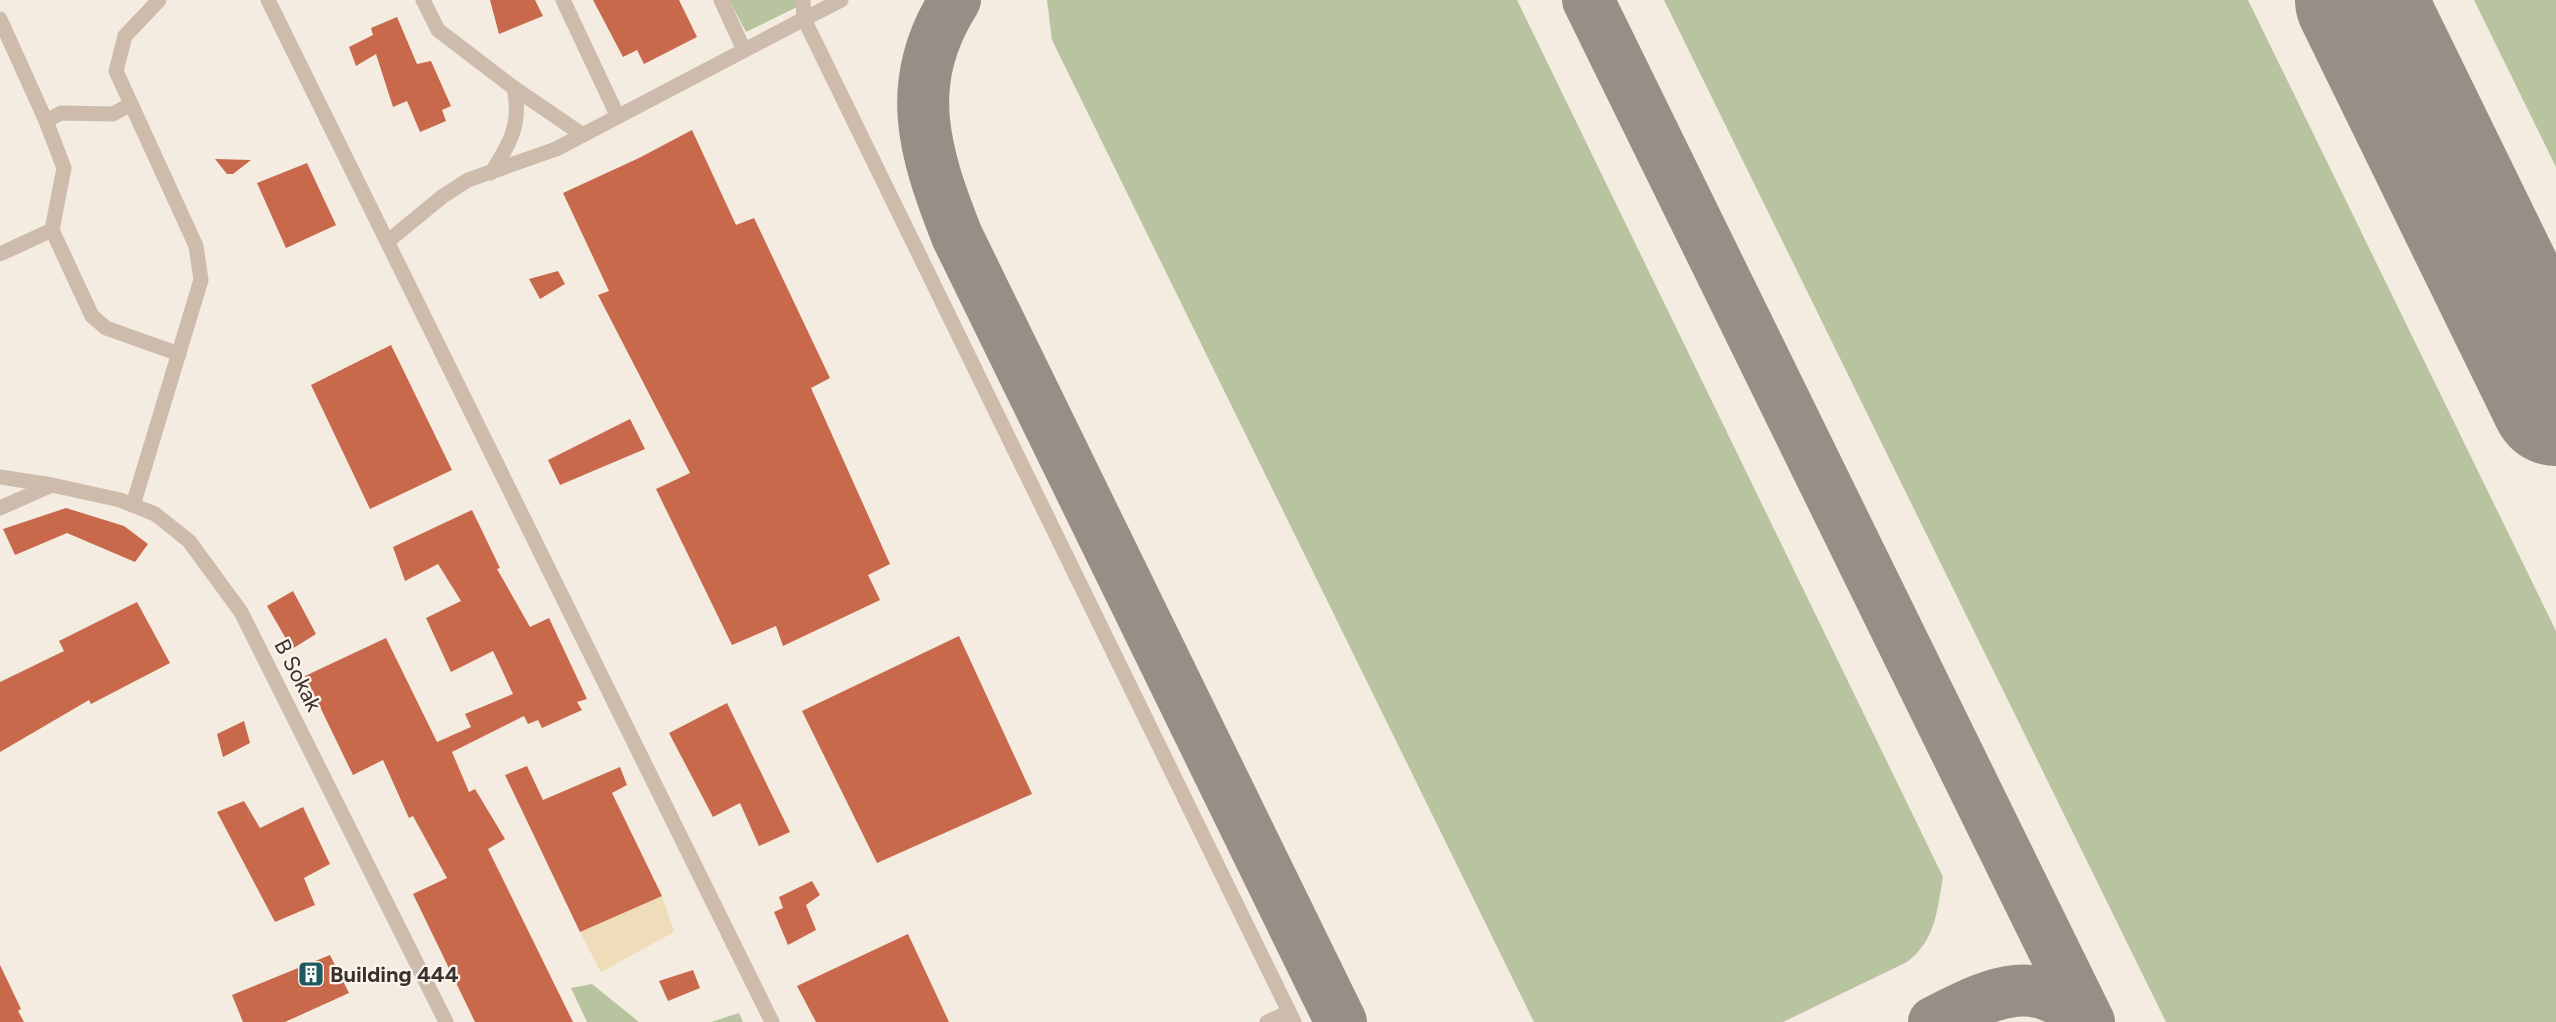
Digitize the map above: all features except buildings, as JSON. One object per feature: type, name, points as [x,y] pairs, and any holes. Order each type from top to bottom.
[{"type":"lane","points":[[133,505],[201,280],[196,246],[116,71],[125,36],[159,0]]},
{"type":"lane","points":[[268,0],[771,1022]]},
{"type":"lane","points":[[423,0],[438,30],[514,88],[583,135]]},
{"type":"lane","points":[[563,0],[618,117]]},
{"type":"lane","points":[[721,0],[744,50]]},
{"type":"lane","points":[[803,0],[804,19],[1291,1017],[1267,1022]]},
{"type":"lane","points":[[387,242],[442,196],[468,180],[556,149],[841,0]]},
{"type":"lane","points":[[0,19],[46,121],[64,168],[52,230],[92,316],[106,328],[179,354]]},
{"type":"lane","points":[[491,173],[507,148],[514,127],[518,108],[514,88]]},
{"type":"lane","points":[[46,121],[61,114],[113,114],[131,104]]},
{"type":"lane","points":[[0,255],[52,230]]},
{"type":"lane","name":"B Sokak","points":[[0,477],[52,485],[133,505],[155,514],[189,541],[241,612],[446,1022]]},
{"type":"lane","points":[[0,508],[52,485]]},
{"type":"green space","points":[[729,0],[798,0],[801,5],[746,32]]},
{"type":"green space","points":[[1047,0],[1517,0],[1943,877],[1934,924],[1917,953],[1907,962],[1783,1022],[1534,1022],[1052,40]]},
{"type":"green space","points":[[1664,0],[2248,0],[2556,631],[2556,1022],[2166,1022]]},
{"type":"green space","points":[[2474,0],[2556,0],[2556,167]]},
{"type":"green space","points":[[592,984],[639,1022],[587,1022],[571,988]]},
{"type":"green space","points":[[739,1013],[743,1022],[711,1022]]},
{"type":"sand","points":[[662,896],[674,932],[601,972],[580,932]]},
{"type":"taxiway","points":[[955,0],[939,31],[928,60],[924,89],[924,118],[928,146],[945,205],[957,236],[1341,1022]]},
{"type":"taxiway","points":[[1588,0],[2089,1022]]},
{"type":"taxiway","points":[[1934,1022],[1994,995],[2012,991],[2031,991],[2049,995],[2068,1005],[2088,1022]]},
{"type":"runway","points":[[2360,0],[2556,401]]},
{"type":"place","name":"Building 444","points":[[311,974]]}]
